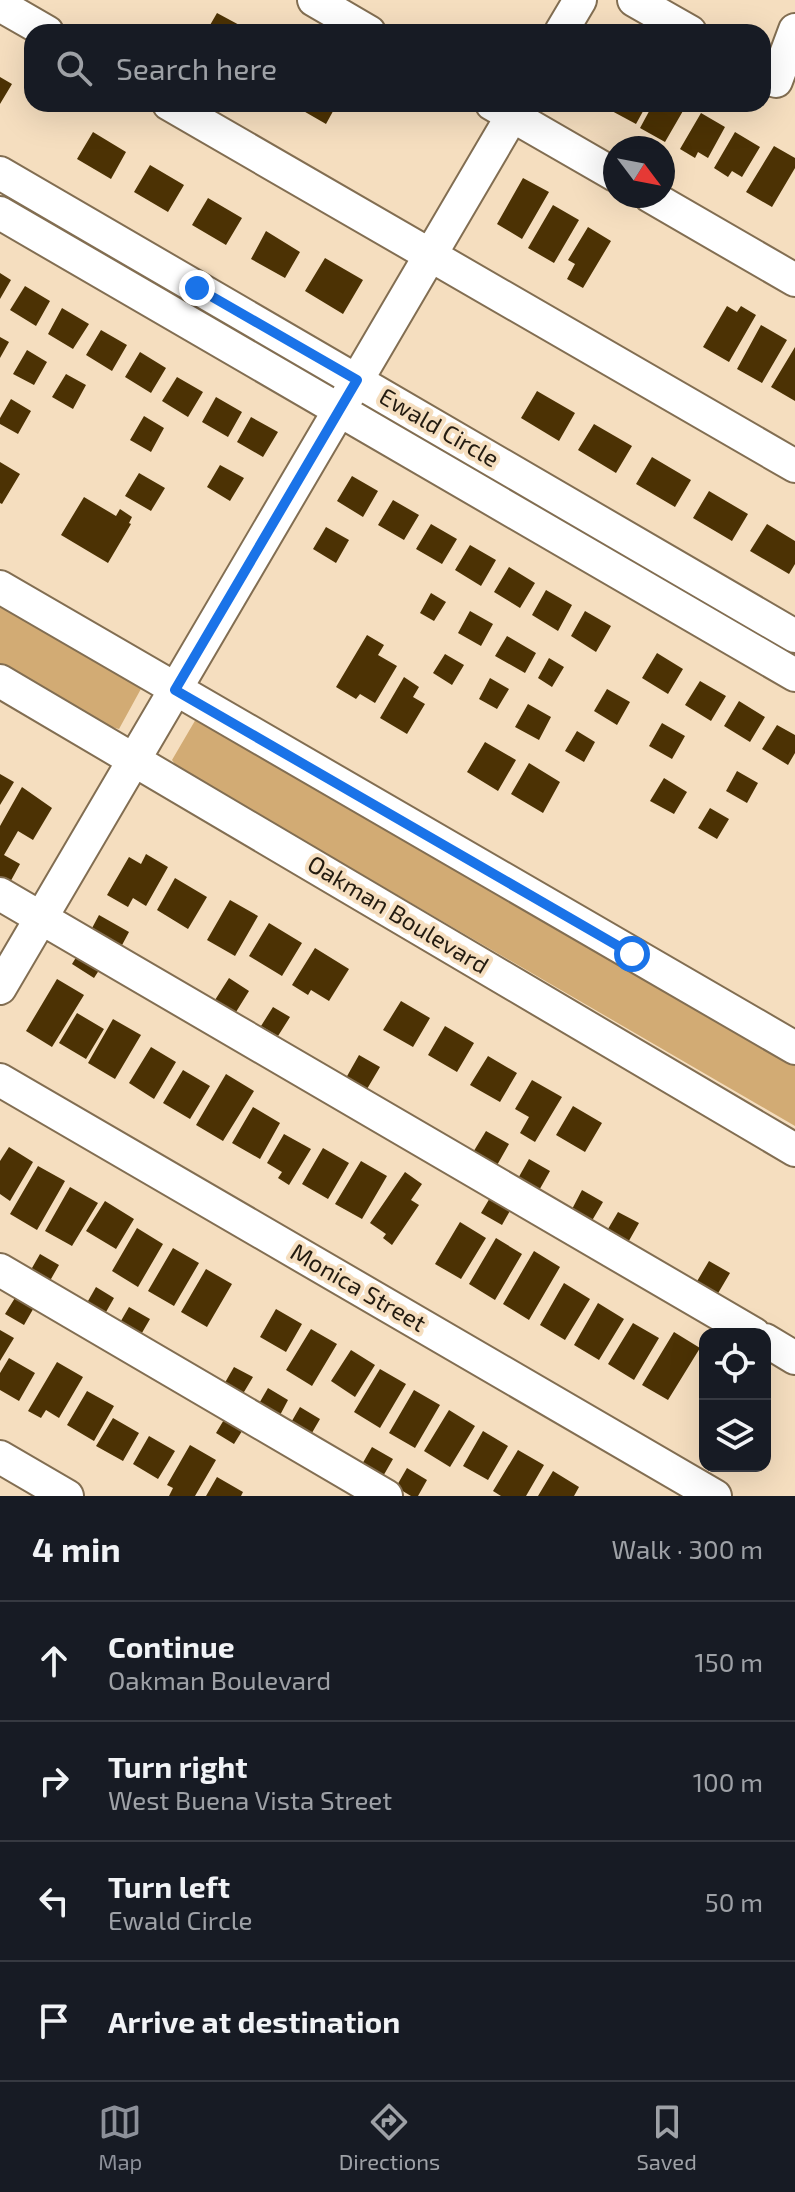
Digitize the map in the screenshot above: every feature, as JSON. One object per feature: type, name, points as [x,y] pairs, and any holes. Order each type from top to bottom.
[{"type":"street","points":[[314,0],[355,24]]},
{"type":"street","points":[[566,24],[580,0]]},
{"type":"street","points":[[634,0],[676,24]]},
{"type":"street","points":[[0,5],[33,24]]},
{"type":"street","points":[[778,82],[795,30]]},
{"type":"street","points":[[183,112],[795,466]]},
{"type":"street","points":[[0,988],[429,257],[506,112]]},
{"type":"street","points":[[514,112],[603,167]]},
{"type":"street","name":"Ewald Circle","points":[[0,173],[795,636]]},
{"type":"street","points":[[671,208],[795,280]]},
{"type":"street","name":"Ewald Circle","points":[[0,213],[795,675]]},
{"type":"street","points":[[0,587],[795,1048]]},
{"type":"street","name":"Oakman Boulevard","points":[[0,681],[795,1150]]},
{"type":"street","points":[[0,894],[744,1328]]},
{"type":"street","name":"Monica Street","points":[[0,1080],[715,1496]]},
{"type":"street","points":[[0,1270],[386,1496]]},
{"type":"street","points":[[771,1344],[795,1358]]},
{"type":"street","points":[[0,1457],[67,1496]]},
{"type":"shaded area","points":[[0,601],[142,687],[119,729],[105,725],[0,664]]},
{"type":"shaded area","points":[[196,719],[205,720],[795,1064],[795,1126],[177,767],[172,760]]},
{"type":"building","points":[[217,13],[237,24],[211,24]]},
{"type":"building","points":[[0,77],[12,84],[0,104]]},
{"type":"building","points":[[305,112],[333,112],[326,124]]},
{"type":"building","points":[[614,112],[643,112],[636,124]]},
{"type":"building","points":[[649,112],[682,112],[668,136],[654,136],[640,128]]},
{"type":"building","points":[[701,113],[725,127],[708,158],[698,152],[695,158],[680,149]]},
{"type":"building","points":[[93,132],[126,152],[111,179],[77,159]]},
{"type":"building","points":[[735,132],[760,147],[742,177],[732,171],[728,177],[714,168]]},
{"type":"building","points":[[774,146],[795,158],[795,168],[772,207],[746,192]]},
{"type":"building","points":[[150,165],[184,185],[168,212],[134,192]]},
{"type":"building","points":[[523,178],[549,192],[522,239],[497,224]]},
{"type":"building","points":[[208,198],[242,218],[226,245],[192,225]]},
{"type":"building","points":[[553,205],[579,220],[554,263],[528,248]]},
{"type":"building","points":[[588,227],[611,241],[583,288],[567,279],[575,264],[568,260]]},
{"type":"building","points":[[266,231],[300,252],[285,278],[251,259]]},
{"type":"building","points":[[325,258],[363,280],[343,314],[305,291]]},
{"type":"building","points":[[0,273],[11,280],[0,299]]},
{"type":"building","points":[[25,286],[50,301],[36,326],[10,310]]},
{"type":"building","points":[[727,306],[737,312],[741,306],[756,315],[729,362],[703,347]]},
{"type":"building","points":[[62,308],[89,324],[73,349],[48,334]]},
{"type":"building","points":[[761,325],[787,340],[762,383],[737,369]]},
{"type":"building","points":[[101,330],[127,345],[112,371],[86,355]]},
{"type":"building","points":[[0,337],[9,342],[0,358]]},
{"type":"building","points":[[795,347],[795,401],[771,387]]},
{"type":"building","points":[[27,350],[47,362],[34,385],[13,374]]},
{"type":"building","points":[[140,352],[166,368],[151,393],[125,377]]},
{"type":"building","points":[[66,374],[86,385],[73,409],[52,397]]},
{"type":"building","points":[[177,377],[203,392],[188,417],[162,401]]},
{"type":"building","points":[[537,391],[575,413],[559,441],[521,418]]},
{"type":"building","points":[[216,397],[242,412],[228,437],[202,422]]},
{"type":"building","points":[[11,399],[31,411],[18,434],[0,424],[0,418]]},
{"type":"building","points":[[144,416],[164,428],[151,452],[130,440]]},
{"type":"building","points":[[251,417],[278,432],[263,457],[237,442]]},
{"type":"building","points":[[594,424],[632,446],[616,473],[578,450]]},
{"type":"building","points":[[652,457],[691,480],[675,507],[636,484]]},
{"type":"building","points":[[0,462],[20,474],[2,504],[0,503]]},
{"type":"building","points":[[220,465],[244,478],[230,501],[207,487]]},
{"type":"building","points":[[139,473],[165,488],[151,511],[125,496]]},
{"type":"building","points":[[352,476],[378,491],[363,517],[337,501]]},
{"type":"building","points":[[709,491],[748,514],[732,541],[693,518]]},
{"type":"building","points":[[84,497],[116,516],[120,509],[132,517],[108,563],[61,535]]},
{"type":"building","points":[[393,500],[419,515],[404,540],[378,525]]},
{"type":"building","points":[[431,524],[457,539],[442,564],[416,549]]},
{"type":"building","points":[[767,524],[795,541],[795,564],[789,574],[750,551]]},
{"type":"building","points":[[326,527],[349,540],[336,563],[313,549]]},
{"type":"building","points":[[470,545],[496,560],[481,586],[455,570]]},
{"type":"building","points":[[509,567],[535,583],[520,608],[494,592]]},
{"type":"building","points":[[546,590],[572,605],[558,631],[532,615]]},
{"type":"building","points":[[431,593],[446,602],[434,621],[420,613]]},
{"type":"building","points":[[470,611],[493,624],[481,646],[458,633]]},
{"type":"building","points":[[585,611],[611,626],[596,652],[571,636]]},
{"type":"building","points":[[367,635],[384,645],[378,655],[397,666],[375,703],[360,694],[356,699],[336,687]]},
{"type":"building","points":[[507,636],[536,653],[525,673],[495,656]]},
{"type":"building","points":[[657,653],[683,669],[668,694],[642,678]]},
{"type":"building","points":[[445,654],[464,665],[452,685],[433,673]]},
{"type":"building","points":[[549,658],[564,667],[552,687],[538,678]]},
{"type":"building","points":[[404,677],[419,687],[413,697],[425,704],[407,734],[380,718]]},
{"type":"building","points":[[490,678],[509,689],[497,709],[479,699]]},
{"type":"building","points":[[700,681],[726,696],[711,721],[685,705]]},
{"type":"building","points":[[607,689],[630,702],[617,725],[594,711]]},
{"type":"building","points":[[739,701],[765,717],[750,742],[724,726]]},
{"type":"building","points":[[528,704],[551,717],[539,740],[515,727]]},
{"type":"building","points":[[662,723],[685,736],[672,759],[649,746]]},
{"type":"building","points":[[777,725],[795,735],[795,753],[788,765],[762,749]]},
{"type":"building","points":[[577,731],[595,742],[584,762],[565,751]]},
{"type":"building","points":[[485,742],[516,760],[498,791],[467,772]]},
{"type":"building","points":[[529,763],[560,782],[543,813],[511,794]]},
{"type":"building","points":[[737,771],[758,783],[747,803],[726,791]]},
{"type":"building","points":[[0,774],[14,782],[0,805]]},
{"type":"building","points":[[664,778],[687,792],[674,814],[650,801]]},
{"type":"building","points":[[22,787],[52,808],[33,840],[18,831],[4,855],[20,864],[8,886],[0,882],[0,826]]},
{"type":"building","points":[[710,808],[729,819],[717,839],[698,828]]},
{"type":"building","points":[[146,854],[168,867],[146,906],[133,898],[128,907],[107,895],[129,857],[141,864]]},
{"type":"building","points":[[175,878],[207,897],[188,929],[157,910]]},
{"type":"building","points":[[230,900],[258,916],[235,956],[207,940]]},
{"type":"building","points":[[99,915],[129,932],[121,947],[91,930]]},
{"type":"building","points":[[269,923],[302,943],[282,976],[249,956]]},
{"type":"building","points":[[83,946],[105,961],[94,978],[72,964]]},
{"type":"building","points":[[315,948],[349,969],[329,1001],[311,990],[308,995],[292,985]]},
{"type":"building","points":[[229,978],[249,991],[236,1012],[215,1000]]},
{"type":"building","points":[[57,979],[84,995],[52,1047],[26,1031]]},
{"type":"building","points":[[401,1001],[430,1018],[413,1047],[383,1030]]},
{"type":"building","points":[[273,1007],[290,1017],[278,1036],[261,1026]]},
{"type":"building","points":[[77,1013],[104,1029],[86,1059],[59,1043]]},
{"type":"building","points":[[113,1019],[141,1035],[115,1079],[88,1063]]},
{"type":"building","points":[[445,1026],[474,1043],[457,1072],[428,1055]]},
{"type":"building","points":[[151,1047],[176,1062],[154,1099],[129,1083]]},
{"type":"building","points":[[359,1055],[380,1067],[367,1089],[346,1078]]},
{"type":"building","points":[[488,1056],[517,1073],[500,1102],[470,1085]]},
{"type":"building","points":[[183,1070],[210,1086],[190,1119],[163,1103]]},
{"type":"building","points":[[226,1074],[254,1091],[223,1141],[196,1125]]},
{"type":"building","points":[[532,1080],[562,1097],[535,1142],[520,1133],[529,1117],[515,1109]]},
{"type":"building","points":[[573,1106],[602,1123],[585,1152],[556,1135]]},
{"type":"building","points":[[253,1107],[280,1123],[260,1159],[232,1143]]},
{"type":"building","points":[[486,1131],[509,1144],[496,1167],[472,1154]]},
{"type":"building","points":[[284,1134],[311,1149],[289,1185],[278,1178],[282,1172],[267,1163]]},
{"type":"building","points":[[9,1147],[33,1162],[10,1201],[0,1194],[0,1161]]},
{"type":"building","points":[[323,1148],[349,1163],[328,1199],[302,1184]]},
{"type":"building","points":[[529,1159],[550,1171],[537,1194],[516,1182]]},
{"type":"building","points":[[361,1161],[387,1176],[362,1219],[335,1204]]},
{"type":"building","points":[[38,1166],[65,1181],[37,1230],[10,1214]]},
{"type":"building","points":[[405,1172],[422,1184],[411,1200],[419,1205],[392,1245],[383,1238],[386,1234],[370,1223]]},
{"type":"building","points":[[70,1187],[98,1203],[72,1246],[45,1231]]},
{"type":"building","points":[[582,1190],[603,1202],[590,1224],[570,1213]]},
{"type":"building","points":[[494,1191],[515,1202],[502,1225],[481,1213]]},
{"type":"building","points":[[105,1201],[134,1219],[116,1249],[86,1231]]},
{"type":"building","points":[[618,1212],[639,1223],[626,1246],[605,1234]]},
{"type":"building","points":[[460,1222],[486,1238],[461,1279],[435,1264]]},
{"type":"building","points":[[137,1228],[163,1244],[138,1287],[112,1271]]},
{"type":"building","points":[[496,1238],[522,1254],[495,1300],[469,1284]]},
{"type":"building","points":[[173,1248],[199,1263],[174,1306],[148,1291]]},
{"type":"building","points":[[534,1251],[560,1267],[529,1320],[503,1304]]},
{"type":"building","points":[[40,1254],[59,1265],[47,1286],[28,1275]]},
{"type":"building","points":[[709,1261],[730,1273],[717,1295],[696,1283]]},
{"type":"building","points":[[206,1269],[232,1284],[207,1327],[181,1312]]},
{"type":"building","points":[[564,1283],[590,1299],[565,1340],[540,1325]]},
{"type":"building","points":[[96,1287],[114,1298],[102,1319],[84,1308]]},
{"type":"building","points":[[18,1293],[36,1304],[24,1325],[5,1314]]},
{"type":"building","points":[[598,1303],[624,1319],[599,1360],[574,1345]]},
{"type":"building","points":[[129,1307],[150,1319],[139,1338],[118,1326]]},
{"type":"building","points":[[276,1309],[302,1324],[286,1352],[260,1337]]},
{"type":"building","points":[[633,1323],[659,1338],[634,1380],[608,1364]]},
{"type":"building","points":[[311,1329],[337,1344],[312,1386],[286,1370]]},
{"type":"building","points":[[0,1330],[14,1338],[0,1361]]},
{"type":"building","points":[[674,1332],[699,1347],[668,1400],[642,1385]]},
{"type":"building","points":[[351,1350],[375,1365],[355,1397],[331,1381]]},
{"type":"building","points":[[9,1358],[35,1373],[19,1401],[0,1390],[0,1373]]},
{"type":"building","points":[[57,1362],[83,1377],[59,1418],[46,1410],[41,1418],[28,1411]]},
{"type":"building","points":[[234,1367],[253,1377],[241,1397],[223,1386]]},
{"type":"building","points":[[380,1369],[406,1384],[380,1428],[354,1412]]},
{"type":"building","points":[[268,1388],[288,1400],[278,1419],[257,1407]]},
{"type":"building","points":[[414,1390],[440,1405],[415,1448],[389,1433]]},
{"type":"building","points":[[87,1391],[114,1406],[94,1441],[67,1425]]},
{"type":"building","points":[[300,1407],[320,1419],[309,1438],[289,1426]]},
{"type":"building","points":[[449,1410],[475,1426],[450,1467],[424,1451]]},
{"type":"building","points":[[228,1413],[247,1423],[234,1444],[216,1433]]},
{"type":"building","points":[[113,1418],[139,1433],[123,1461],[96,1446]]},
{"type":"building","points":[[483,1431],[508,1446],[488,1480],[463,1466]]},
{"type":"building","points":[[149,1436],[175,1451],[158,1479],[133,1464]]},
{"type":"building","points":[[190,1445],[216,1460],[195,1496],[169,1496],[173,1488],[167,1485]]},
{"type":"building","points":[[372,1447],[393,1459],[382,1478],[361,1466]]},
{"type":"building","points":[[518,1450],[544,1465],[526,1496],[501,1496],[493,1491]]},
{"type":"building","points":[[407,1468],[427,1480],[418,1496],[411,1496],[396,1487]]},
{"type":"building","points":[[553,1471],[579,1487],[574,1496],[538,1496]]},
{"type":"building","points":[[217,1477],[243,1492],[241,1496],[206,1496]]},
{"type":"route","points":[[197,288],[357,380],[175,690],[632,954]]}]
